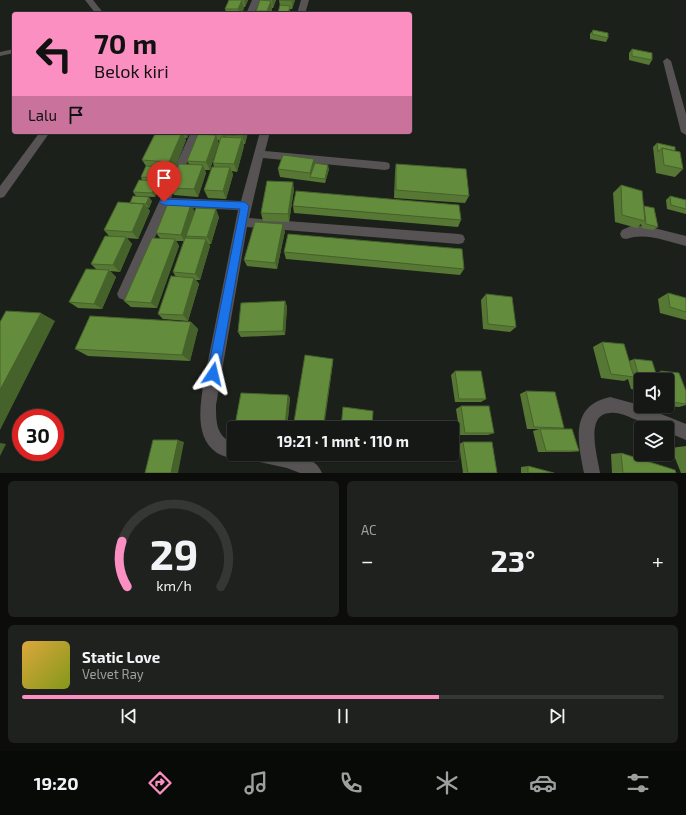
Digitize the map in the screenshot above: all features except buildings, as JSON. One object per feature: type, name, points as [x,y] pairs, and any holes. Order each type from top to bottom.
[{"type":"street","points":[[90,0],[99,12]]},
{"type":"street","points":[[251,12],[256,0]]},
{"type":"street","points":[[302,12],[305,0]]},
{"type":"street","points":[[0,54],[12,51]]},
{"type":"street","points":[[667,61],[686,132]]},
{"type":"street","points":[[0,194],[44,134]]},
{"type":"street","points":[[124,294],[195,134]]},
{"type":"street","points":[[227,448],[217,444],[210,429],[208,410],[245,206],[264,134]]},
{"type":"street","points":[[259,154],[385,166]]},
{"type":"street","points":[[164,202],[245,206]]},
{"type":"street","points":[[242,222],[459,238]]},
{"type":"street","points":[[626,234],[628,231],[636,230],[686,241]]},
{"type":"street","points":[[592,473],[587,440],[588,421],[604,406],[619,405],[686,432]]},
{"type":"street","points":[[294,461],[307,466],[314,473]]},
{"type":"route","points":[[164,202],[245,206],[213,374]]}]
